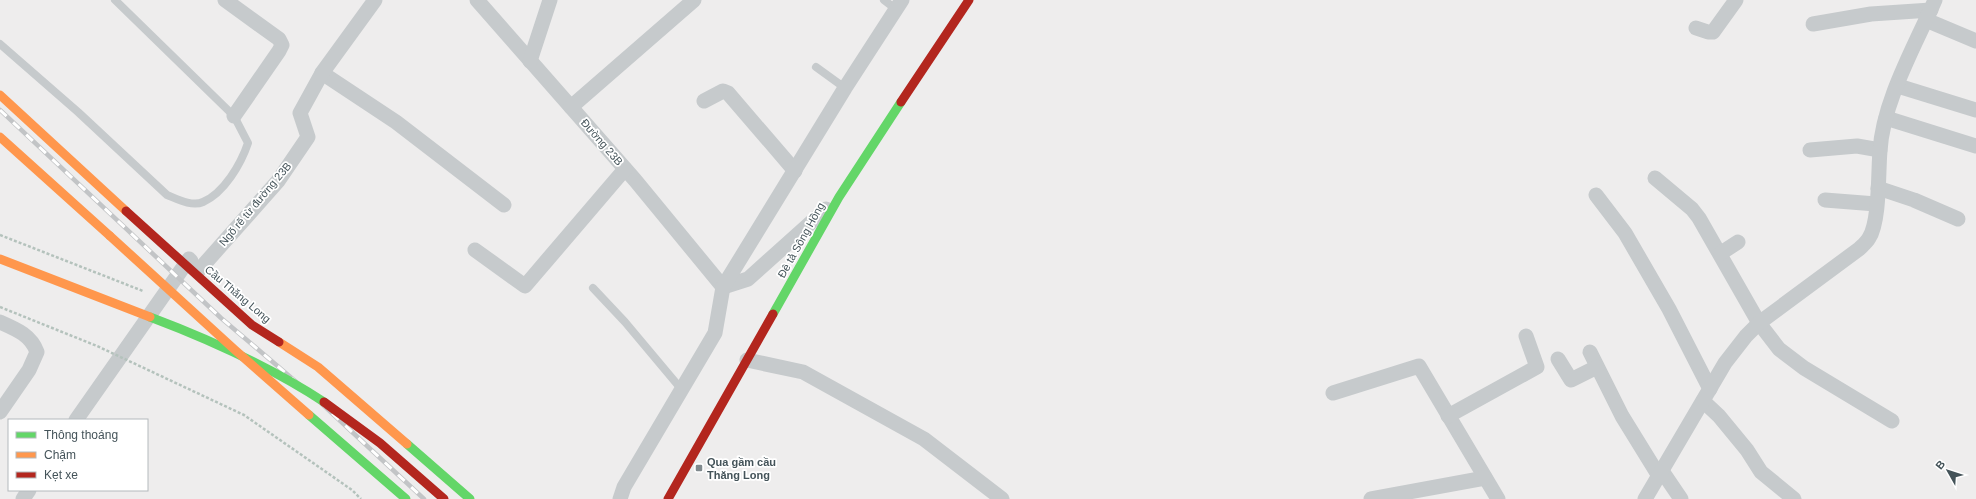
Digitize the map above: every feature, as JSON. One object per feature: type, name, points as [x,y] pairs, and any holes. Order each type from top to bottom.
[{"type":"main road","name":"Đê tả Sông Hồng","points":[[668,499],[839,197],[969,0]]},
{"type":"main road","name":"Cầu Thăng Long","points":[[0,95],[252,325],[318,367],[470,499]]},
{"type":"main road","points":[[0,137],[235,350],[406,499]]},
{"type":"main road","points":[[0,259],[210,340],[260,364],[290,381],[352,421],[429,484],[444,499]]},
{"type":"street","points":[[226,0],[279,39],[282,45],[234,116]]},
{"type":"street","name":"Ngõ rẽ từ đường 23B","points":[[200,269],[278,181],[308,137],[300,112],[322,73],[376,0]]},
{"type":"street","name":"Đường 23B","points":[[477,0],[625,169],[723,287]]},
{"type":"street","points":[[530,61],[550,0]]},
{"type":"street","points":[[571,107],[694,0]]},
{"type":"street","points":[[1696,28],[1713,32],[1736,0]]},
{"type":"street","points":[[620,499],[624,488],[716,333],[723,287],[845,88],[899,5]]},
{"type":"street","points":[[1813,24],[1871,14],[1931,10],[1976,40]]},
{"type":"street","points":[[1645,499],[1725,363],[1746,336],[1759,323],[1859,249],[1869,238],[1875,222],[1880,150],[1886,118],[1898,86],[1931,10]]},
{"type":"street","points":[[322,73],[396,122],[504,205]]},
{"type":"street","points":[[1898,86],[1976,110]]},
{"type":"street","points":[[704,101],[723,91],[728,93],[795,171]]},
{"type":"street","points":[[1886,118],[1976,146]]},
{"type":"street","points":[[1810,150],[1856,146],[1880,150]]},
{"type":"street","points":[[475,250],[525,286],[625,169]]},
{"type":"street","points":[[1654,178],[1692,209],[1699,218],[1721,253],[1759,323],[1779,349],[1797,363],[1892,421]]},
{"type":"street","points":[[1878,188],[1958,219]]},
{"type":"street","points":[[1596,196],[1625,233],[1669,310],[1706,395],[1719,416],[1761,472],[1794,499]]},
{"type":"street","points":[[723,287],[748,279],[839,197]]},
{"type":"street","points":[[1825,200],[1876,204]]},
{"type":"street","points":[[1721,253],[1738,242]]},
{"type":"street","points":[[77,419],[189,260],[456,499]]},
{"type":"street","points":[[0,322],[26,336],[34,344],[37,352],[29,370],[0,412]]},
{"type":"street","points":[[1448,416],[1537,367],[1526,336]]},
{"type":"street","points":[[1590,352],[1622,416],[1660,473],[1681,499]]},
{"type":"street","points":[[1558,359],[1571,380],[1597,367]]},
{"type":"street","points":[[747,360],[803,372],[924,439],[1002,499]]},
{"type":"street","points":[[1333,393],[1419,366],[1498,499]]},
{"type":"street","points":[[1371,499],[1485,478]]},
{"type":"lane","points":[[0,44],[78,112],[167,195],[181,201],[201,203],[214,195],[228,180],[242,161],[248,143],[234,116],[115,0]]},
{"type":"lane","points":[[884,0],[899,5]]},
{"type":"lane","points":[[816,67],[845,88]]},
{"type":"lane","points":[[593,288],[625,322],[682,390]]},
{"type":"path","points":[[0,307],[97,346],[244,415],[352,490],[361,499]]},
{"type":"railway","points":[[0,110],[221,318],[321,403],[424,499]]},
{"type":"traffic: fast","points":[[773,314],[839,197],[901,102]]},
{"type":"traffic: fast","points":[[150,317],[195,335],[261,365],[324,402]]},
{"type":"traffic: fast","points":[[309,415],[406,499]]},
{"type":"traffic: fast","points":[[407,444],[470,499]]},
{"type":"traffic: slow","points":[[0,95],[126,211]]},
{"type":"traffic: slow","points":[[0,137],[110,236]]},
{"type":"traffic: slow","points":[[110,236],[309,415]]},
{"type":"traffic: slow","points":[[0,259],[150,317]]},
{"type":"traffic: slow","points":[[279,342],[318,367],[407,444]]},
{"type":"traffic: jam","points":[[901,102],[969,0]]},
{"type":"traffic: jam","points":[[126,211],[252,325],[279,342]]},
{"type":"traffic: jam","points":[[668,499],[773,314]]},
{"type":"traffic: jam","points":[[324,402],[380,443],[444,499]]},
{"type":"place","name":"Qua gầm cầu Thăng Long","points":[[699,468]]}]
